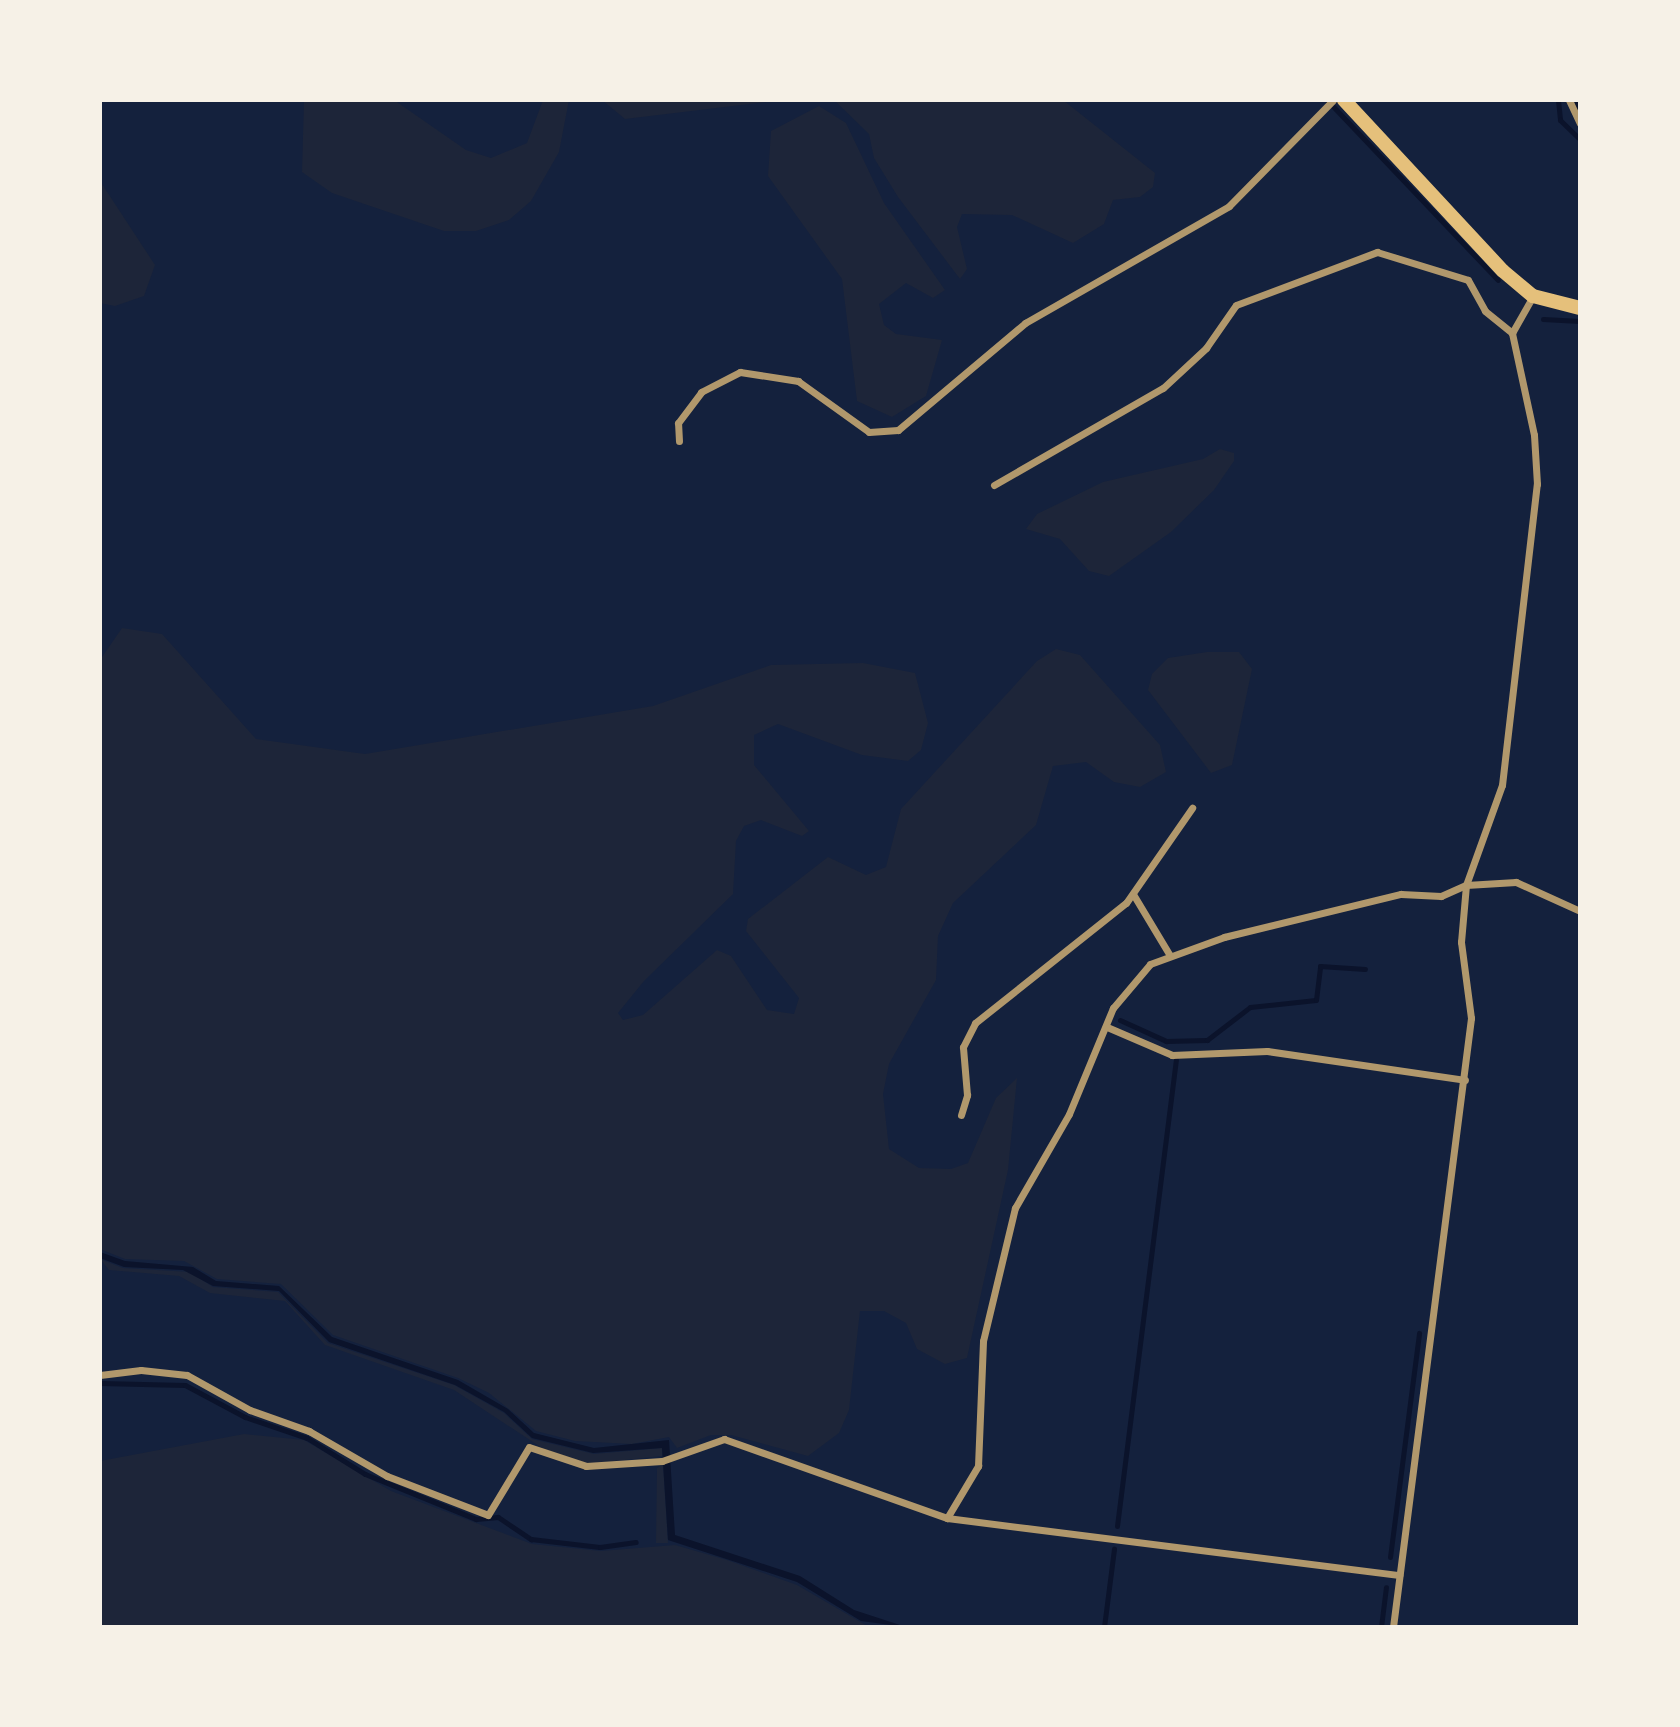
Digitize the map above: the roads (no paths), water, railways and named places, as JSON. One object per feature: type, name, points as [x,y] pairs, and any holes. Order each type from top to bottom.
[{"type":"main road","points":[[1344,100],[1533,296],[1580,307]]},
{"type":"street","points":[[679,441],[678,423],[701,391],[740,372],[799,381],[869,432],[898,430],[1025,323],[1229,206],[1333,100]]},
{"type":"street","points":[[1569,100],[1580,124]]},
{"type":"street","points":[[994,485],[1163,388],[1206,348],[1236,305],[1377,252],[1393,252],[1468,280],[1485,311],[1512,333],[1534,435],[1537,484],[1502,785],[1466,885],[1461,942],[1471,1018],[1465,1080],[1393,1627]]},
{"type":"street","points":[[1512,333],[1533,296]]},
{"type":"street","points":[[961,1115],[967,1095],[963,1046],[980,1016],[1062,958],[1133,894],[1192,808]]},
{"type":"street","points":[[947,1518],[978,1466],[983,1341],[1015,1208],[1069,1114],[1113,1008],[1150,964],[1169,954],[1391,897],[1441,896],[1466,885],[1516,882],[1579,911]]},
{"type":"street","points":[[1133,894],[1169,954]]},
{"type":"street","points":[[1107,1027],[1172,1055],[1257,1050],[1465,1080]]},
{"type":"street","points":[[100,1375],[141,1370],[187,1376],[250,1410],[309,1431],[387,1476],[488,1515],[499,1506],[527,1448],[576,1466],[662,1461],[676,1458],[705,1441],[742,1442],[947,1518],[1399,1575]]},
{"type":"waterway","points":[[1327,100],[1498,280]]},
{"type":"waterway","points":[[1558,100],[1560,120],[1580,139]]},
{"type":"waterway","points":[[1576,100],[1580,114]]},
{"type":"waterway","points":[[1543,319],[1580,321]]},
{"type":"waterway","points":[[1120,1020],[1166,1041],[1207,1040],[1250,1007],[1316,1000],[1320,966],[1365,969]]},
{"type":"waterway","points":[[1117,1526],[1176,1060]]},
{"type":"waterway","points":[[1390,1557],[1419,1333]]},
{"type":"waterway","points":[[100,1383],[185,1385],[245,1417],[307,1438],[365,1474],[476,1519],[498,1517],[531,1539],[600,1547],[636,1542]]},
{"type":"waterway","points":[[1104,1627],[1114,1549]]},
{"type":"waterway","points":[[1381,1627],[1386,1587]]}]
